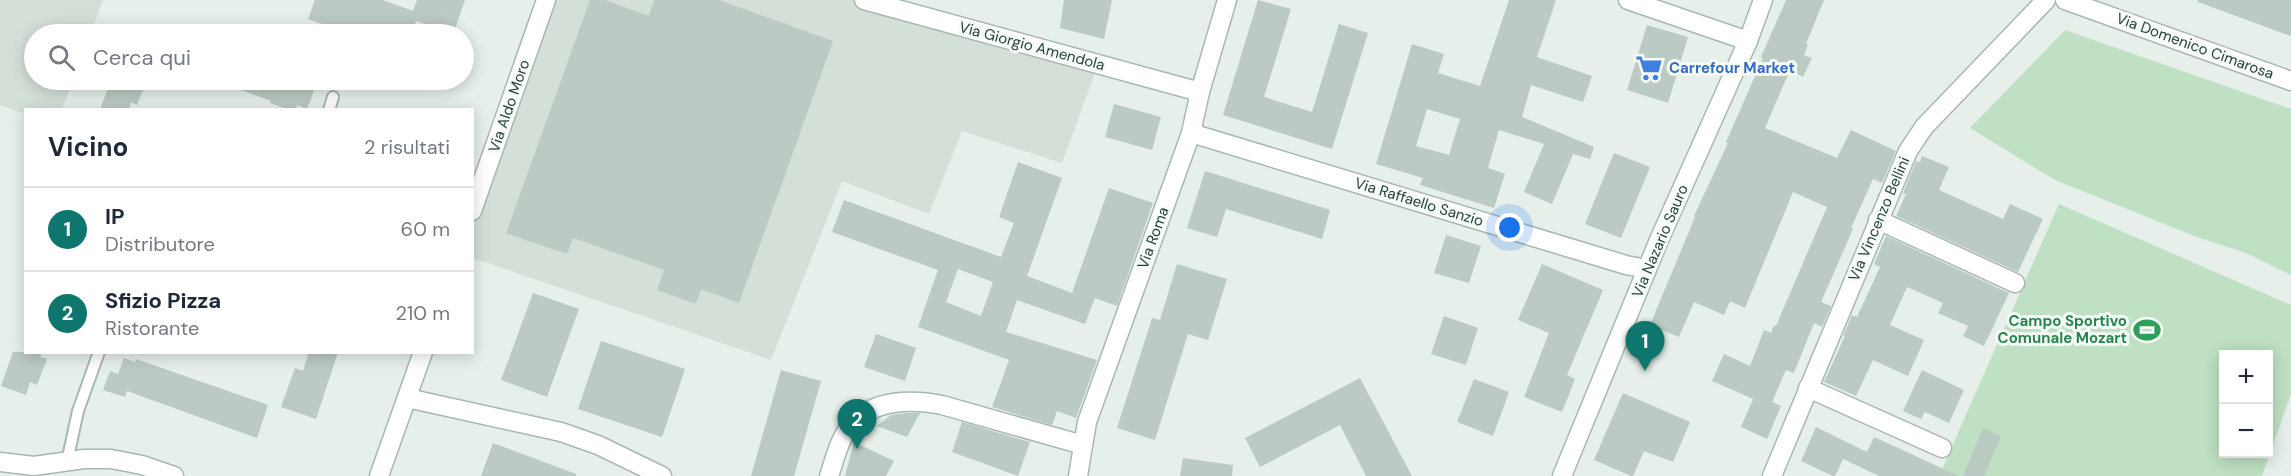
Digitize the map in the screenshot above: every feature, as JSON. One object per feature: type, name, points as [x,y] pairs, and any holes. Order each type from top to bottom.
[{"type":"street","name":"Via Aldo Moro","points":[[474,205],[546,0]]},
{"type":"street","name":"Via Giorgio Amendola","points":[[864,0],[1200,92]]},
{"type":"street","name":"Via Roma","points":[[1078,476],[1087,422],[1191,133],[1200,92],[1227,0]]},
{"type":"street","points":[[1628,0],[1748,40]]},
{"type":"street","name":"Via Nazario Sauro","points":[[1562,476],[1647,268],[1748,40],[1763,0]]},
{"type":"street","name":"Via Vincenzo Bellini","points":[[1772,476],[1903,160],[1924,127],[2046,0]]},
{"type":"street","name":"Via Domenico Cimarosa","points":[[2065,0],[2291,81]]},
{"type":"street","name":"Via Raffaello Sanzio","points":[[1191,133],[1626,265],[1647,268]]},
{"type":"street","points":[[1878,220],[2015,283]]},
{"type":"street","points":[[379,476],[422,354]]},
{"type":"street","points":[[1809,388],[1942,448]]},
{"type":"street","points":[[407,398],[561,432],[598,445],[662,476]]},
{"type":"street","points":[[829,476],[839,445],[851,424],[878,407],[902,401],[921,401],[942,405],[1083,445]]},
{"type":"street","points":[[0,462],[64,469],[91,459],[122,460],[174,476]]},
{"type":"lane","points":[[329,108],[333,97]]},
{"type":"lane","points":[[64,469],[78,411],[98,354]]},
{"type":"shaded area","points":[[0,0],[103,0],[94,24],[24,24],[24,90],[69,90],[62,108],[24,108],[24,114],[0,105]]},
{"type":"shaded area","points":[[546,0],[864,0],[1098,65],[1062,163],[962,131],[929,214],[842,181],[771,360],[474,258],[474,208]]},
{"type":"green space","points":[[2065,30],[2291,109],[2291,275],[2246,253],[2194,236],[2055,180],[1970,128]]},
{"type":"green space","name":"Campo Sportivo Comunale Mozart","points":[[2059,204],[2291,305],[2291,394],[2273,445],[2273,350],[2219,350],[2219,458],[2268,458],[2262,476],[1939,476]]},
{"type":"building","points":[[315,0],[383,0],[413,11],[417,0],[465,0],[457,24],[425,24],[416,21],[415,24],[322,24],[308,19]]},
{"type":"building","points":[[590,0],[605,0],[649,16],[654,0],[719,0],[833,41],[739,303],[701,289],[696,304],[657,290],[664,270],[573,238],[567,254],[506,233]]},
{"type":"building","points":[[1064,0],[1112,0],[1104,39],[1060,28]]},
{"type":"building","points":[[1258,0],[1291,9],[1264,97],[1312,112],[1339,24],[1368,33],[1332,149],[1223,115]]},
{"type":"building","points":[[1509,0],[1556,0],[1537,57],[1592,76],[1583,102],[1531,85],[1522,117],[1594,147],[1590,159],[1573,154],[1552,204],[1524,192],[1544,144],[1499,130],[1488,168],[1505,174],[1494,208],[1420,185],[1423,178],[1376,164],[1412,44],[1444,54],[1438,73],[1480,86]],"holes":[[[1427,109],[1460,119],[1449,155],[1416,146]]]},
{"type":"building","points":[[1786,0],[1824,0],[1806,44],[1808,45],[1804,55],[1812,58],[1803,77],[1790,70],[1765,128],[1837,158],[1851,130],[1896,151],[1882,183],[1873,179],[1851,228],[1853,229],[1821,302],[1831,306],[1822,327],[1814,323],[1794,373],[1786,370],[1772,402],[1781,406],[1767,439],[1741,427],[1753,399],[1712,381],[1724,354],[1750,366],[1764,330],[1771,333],[1774,325],[1776,326],[1827,207],[1793,192],[1745,308],[1730,301],[1724,315],[1694,302],[1679,337],[1650,325]]},
{"type":"building","points":[[2198,0],[2291,0],[2291,36],[2198,2]]},
{"type":"building","points":[[1647,25],[1688,37],[1668,103],[1627,90]]},
{"type":"building","points":[[107,90],[143,90],[137,105],[131,102],[130,108],[101,108]]},
{"type":"building","points":[[241,90],[314,90],[307,108],[297,105],[296,108],[284,108],[270,103],[271,101]]},
{"type":"building","points":[[1114,104],[1161,117],[1152,150],[1105,137]]},
{"type":"building","points":[[1614,153],[1650,167],[1621,238],[1585,224]]},
{"type":"building","points":[[1922,156],[1949,167],[1939,190],[2003,219],[2010,204],[2043,219],[2018,272],[1896,216],[1906,194],[1903,193],[1916,161],[1920,162]]},
{"type":"building","points":[[1018,162],[1062,178],[1027,276],[1072,293],[1109,188],[1153,203],[1117,306],[1095,298],[1085,324],[1017,300],[1006,332],[1097,360],[1076,418],[1057,411],[1052,425],[992,407],[1009,360],[918,327],[938,270],[832,232],[844,200],[1001,257],[1014,223],[999,217]],"holes":[[[958,269],[993,282],[981,316],[946,302]]]},
{"type":"building","points":[[1205,171],[1330,210],[1322,239],[1226,209],[1217,237],[1187,228]]},
{"type":"building","points":[[1446,235],[1481,246],[1469,283],[1434,273]]},
{"type":"building","points":[[1886,236],[2009,293],[1984,346],[1963,336],[1968,326],[1938,313],[1943,303],[1907,287],[1890,325],[1924,340],[1908,376],[1873,360],[1856,396],[1824,382],[1852,315],[1857,317],[1880,267],[1874,264]]},
{"type":"building","points":[[1177,264],[1227,279],[1208,340],[1188,334],[1155,440],[1117,428],[1152,318],[1160,320]]},
{"type":"building","points":[[1542,264],[1603,290],[1567,375],[1575,379],[1562,412],[1524,397],[1549,333],[1518,320]]},
{"type":"building","points":[[533,293],[579,309],[547,397],[501,380]]},
{"type":"building","points":[[1444,316],[1478,328],[1466,365],[1431,354]]},
{"type":"building","points":[[876,334],[916,348],[905,381],[864,367]]},
{"type":"building","points":[[601,341],[685,369],[662,437],[578,409]]},
{"type":"building","points":[[13,352],[41,354],[40,357],[47,359],[37,385],[30,382],[26,395],[1,386]]},
{"type":"building","points":[[308,354],[337,354],[316,419],[281,407],[295,368],[303,371]]},
{"type":"building","points":[[124,358],[135,362],[136,359],[268,405],[257,438],[127,391],[125,397],[103,390],[110,371],[118,374]]},
{"type":"building","points":[[781,370],[821,381],[794,476],[751,476]]},
{"type":"building","points":[[1922,370],[1964,390],[1949,423],[1925,412],[1921,419],[1903,411]]},
{"type":"building","points":[[1360,378],[1412,476],[1366,476],[1340,425],[1260,467],[1245,438]]},
{"type":"building","points":[[1474,379],[1509,392],[1493,436],[1457,422]]},
{"type":"building","points":[[1623,393],[1690,422],[1673,462],[1644,451],[1631,476],[1594,460]]},
{"type":"building","points":[[920,413],[907,437],[877,426],[891,415]]},
{"type":"building","points":[[962,422],[1030,442],[1018,476],[952,452]]},
{"type":"building","points":[[1816,427],[1867,452],[1874,437],[1959,476],[1879,476],[1843,459],[1833,476],[1801,461]]},
{"type":"building","points":[[1983,428],[2001,436],[1984,476],[1963,476]]},
{"type":"building","points":[[854,442],[894,461],[886,476],[845,476]]},
{"type":"building","points":[[493,443],[576,474],[576,476],[481,476]]},
{"type":"building","points":[[1183,458],[1233,465],[1232,476],[1180,476]]},
{"type":"place","name":"Carrefour Market","points":[[1649,68]]},
{"type":"place","name":"Campo Sportivo Comunale Mozart","points":[[2147,330]]},
{"type":"place","name":"IP","points":[[1645,371]]},
{"type":"place","name":"Sfizio Pizza","points":[[857,449]]}]
